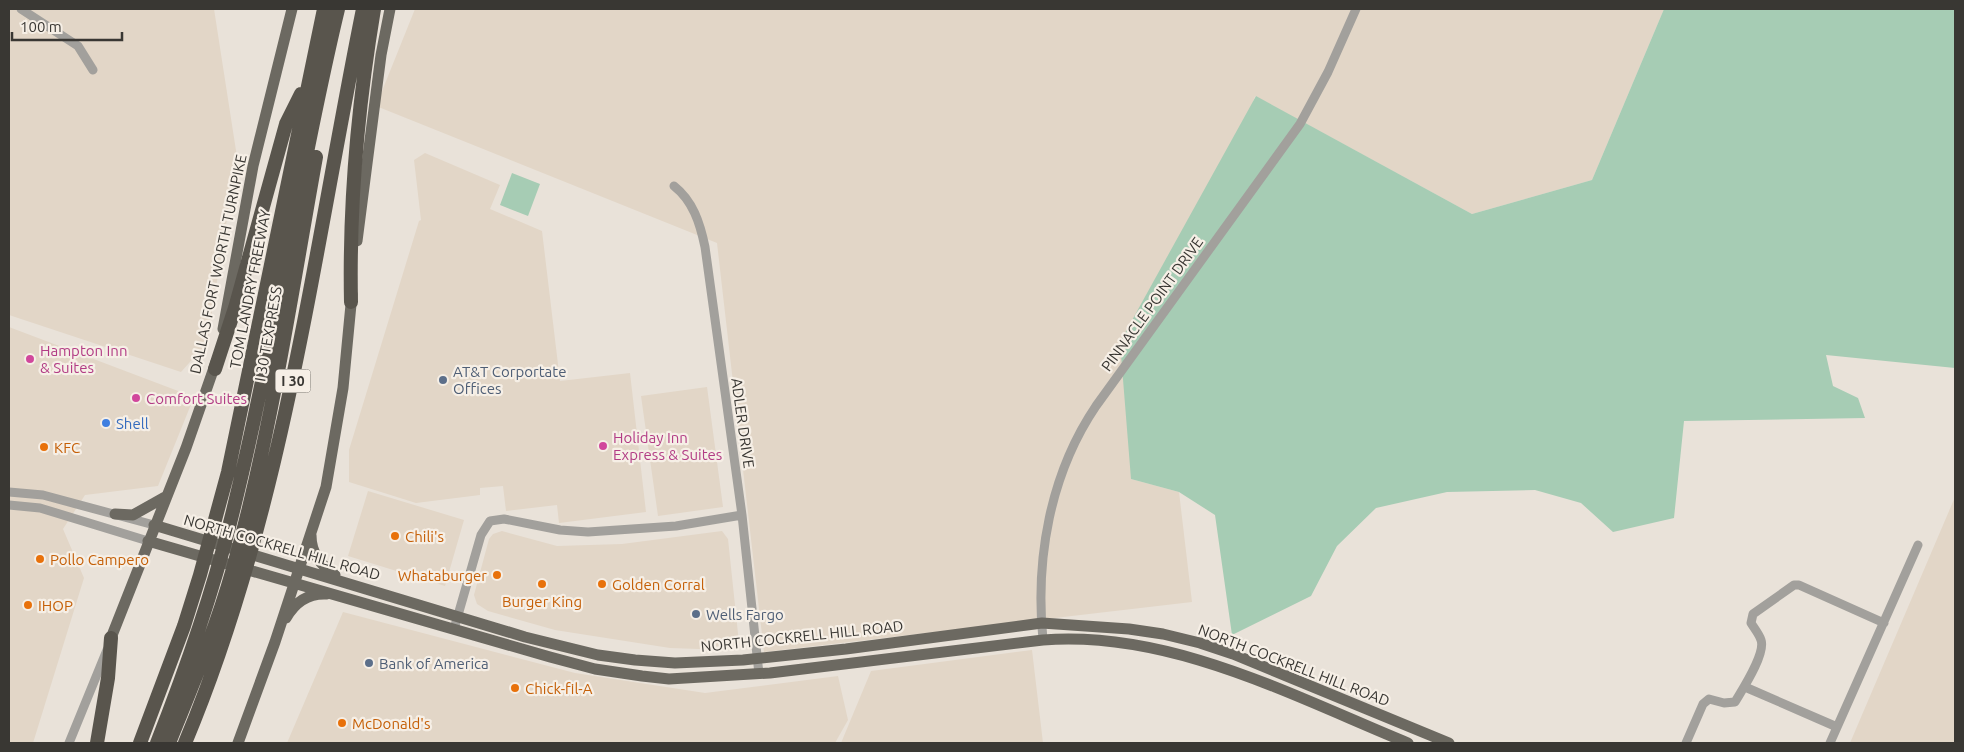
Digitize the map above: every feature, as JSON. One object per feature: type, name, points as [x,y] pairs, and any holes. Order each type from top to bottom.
[{"type":"highway","points":[[302,183],[322,9]]},
{"type":"highway","name":"TOM LANDRY FREEWAY","points":[[140,743],[184,626],[226,481],[240,420],[322,9]]},
{"type":"highway","points":[[157,743],[199,629],[230,526],[261,389],[338,9]]},
{"type":"highway","name":"I 30 TEXPRESS","points":[[169,743],[196,676],[232,570],[257,470],[283,351],[342,9]]},
{"type":"highway","name":"I 30","points":[[185,743],[225,637],[270,483],[293,379],[363,9]]},
{"type":"highway","points":[[351,302],[350,240],[360,107],[374,9]]},
{"type":"highway","points":[[215,369],[235,308],[286,124],[309,78]]},
{"type":"highway","points":[[97,743],[108,678],[111,638]]},
{"type":"main road","name":"DALLAS FORT WORTH TURNPIKE","points":[[111,638],[215,369],[253,166],[292,9]]},
{"type":"main road","points":[[238,743],[277,635],[326,487],[337,431],[375,102],[390,9]]},
{"type":"main road","points":[[115,514],[133,515],[165,497]]},
{"type":"main road","name":"NORTH COCKRELL HILL ROAD","points":[[154,525],[299,567],[525,637],[598,654],[675,663],[757,659],[1042,623],[1134,630],[1200,643],[1233,654],[1449,743]]},
{"type":"main road","points":[[311,530],[313,552],[324,567],[340,580]]},
{"type":"main road","name":"NORTH COCKRELL HILL ROAD","points":[[148,541],[196,553],[596,669],[669,678],[759,674],[1043,640],[1068,638],[1104,640],[1178,653],[1228,669],[1408,743]]},
{"type":"main road","points":[[277,635],[290,610],[299,602],[322,594],[337,594]]},
{"type":"main road","points":[[596,669],[598,654]]},
{"type":"street","points":[[21,9],[78,46],[93,70]]},
{"type":"street","name":"PINNACLE POINT DRIVE","points":[[1043,640],[1042,563],[1050,513],[1064,466],[1084,423],[1300,124],[1328,72],[1356,9]]},
{"type":"street","name":"ADLER DRIVE","points":[[674,186],[683,193],[694,210],[701,229],[742,515],[759,674]]},
{"type":"street","name":"NORTH COCKRELL HILL ROAD","points":[[9,492],[43,496],[154,525]]},
{"type":"street","name":"NORTH COCKRELL HILL ROAD","points":[[9,505],[40,508],[148,541]]},
{"type":"street","points":[[454,629],[481,535],[490,521],[504,519],[560,530],[588,532],[676,526],[742,515]]},
{"type":"street","points":[[1830,743],[1918,545]]},
{"type":"street","points":[[1686,743],[1703,704],[1709,699],[1724,703],[1735,702],[1745,687],[1760,655],[1762,642],[1751,623],[1753,614],[1794,586],[1800,585],[1884,623]]},
{"type":"street","name":"DALLAS FORT WORTH TURNPIKE","points":[[69,743],[111,638]]},
{"type":"street","points":[[1745,687],[1837,727]]},
{"type":"shaded area","points":[[9,9],[214,9],[237,157],[207,343],[181,372],[9,315]]},
{"type":"shaded area","points":[[415,9],[1664,9],[1592,180],[1472,214],[1255,96],[1131,479],[1179,492],[1192,602],[764,652],[717,243],[376,106]]},
{"type":"shaded area","points":[[425,153],[500,185],[490,209],[542,231],[560,381],[630,373],[646,512],[559,523],[557,505],[506,511],[503,486],[480,488],[480,495],[416,503],[349,482],[349,450],[419,221],[421,220],[414,160]]},
{"type":"shaded area","points":[[9,327],[194,397],[158,486],[85,495],[63,529],[84,578],[33,743],[9,743]]},
{"type":"shaded area","points":[[707,387],[723,507],[658,516],[641,396]]},
{"type":"shaded area","points":[[368,491],[464,520],[445,586],[348,556]]},
{"type":"shaded area","points":[[1955,497],[1955,743],[1850,743]]},
{"type":"shaded area","points":[[502,531],[557,546],[622,544],[722,531],[728,539],[739,643],[699,649],[670,648],[555,630],[488,611],[477,604],[474,595],[489,539],[493,534]]},
{"type":"shaded area","points":[[343,612],[575,673],[705,693],[838,676],[848,720],[835,743],[287,743]]},
{"type":"shaded area","points":[[1032,650],[1043,743],[841,743],[871,671]]},
{"type":"green space","points":[[1664,9],[1955,9],[1955,368],[1826,355],[1833,386],[1858,398],[1865,418],[1684,421],[1674,518],[1613,532],[1581,503],[1535,490],[1447,492],[1376,508],[1337,546],[1311,596],[1232,635],[1215,515],[1179,492],[1131,479],[1120,342],[1256,96],[1472,214],[1592,180]]},
{"type":"green space","points":[[512,173],[540,184],[528,216],[500,205]]},
{"type":"place","name":"Hampton Inn & Suites","points":[[30,359]]},
{"type":"place","name":"AT&T Corportate Offices","points":[[443,380]]},
{"type":"place","name":"Comfort Suites","points":[[136,398]]},
{"type":"place","name":"Shell","points":[[106,423]]},
{"type":"place","name":"Holiday Inn Express & Suites","points":[[603,446]]},
{"type":"place","name":"KFC","points":[[44,447]]},
{"type":"place","name":"Chili's","points":[[395,536]]},
{"type":"place","name":"Pollo Campero","points":[[40,559]]},
{"type":"place","name":"Whataburger","points":[[497,575]]},
{"type":"place","name":"Burger King","points":[[542,584]]},
{"type":"place","name":"Golden Corral","points":[[602,584]]},
{"type":"place","name":"IHOP","points":[[28,605]]},
{"type":"place","name":"Wells Fargo","points":[[696,614]]},
{"type":"place","name":"Bank of America","points":[[369,663]]},
{"type":"place","name":"Chick-fil-A","points":[[515,688]]},
{"type":"place","name":"McDonald's","points":[[342,723]]}]
